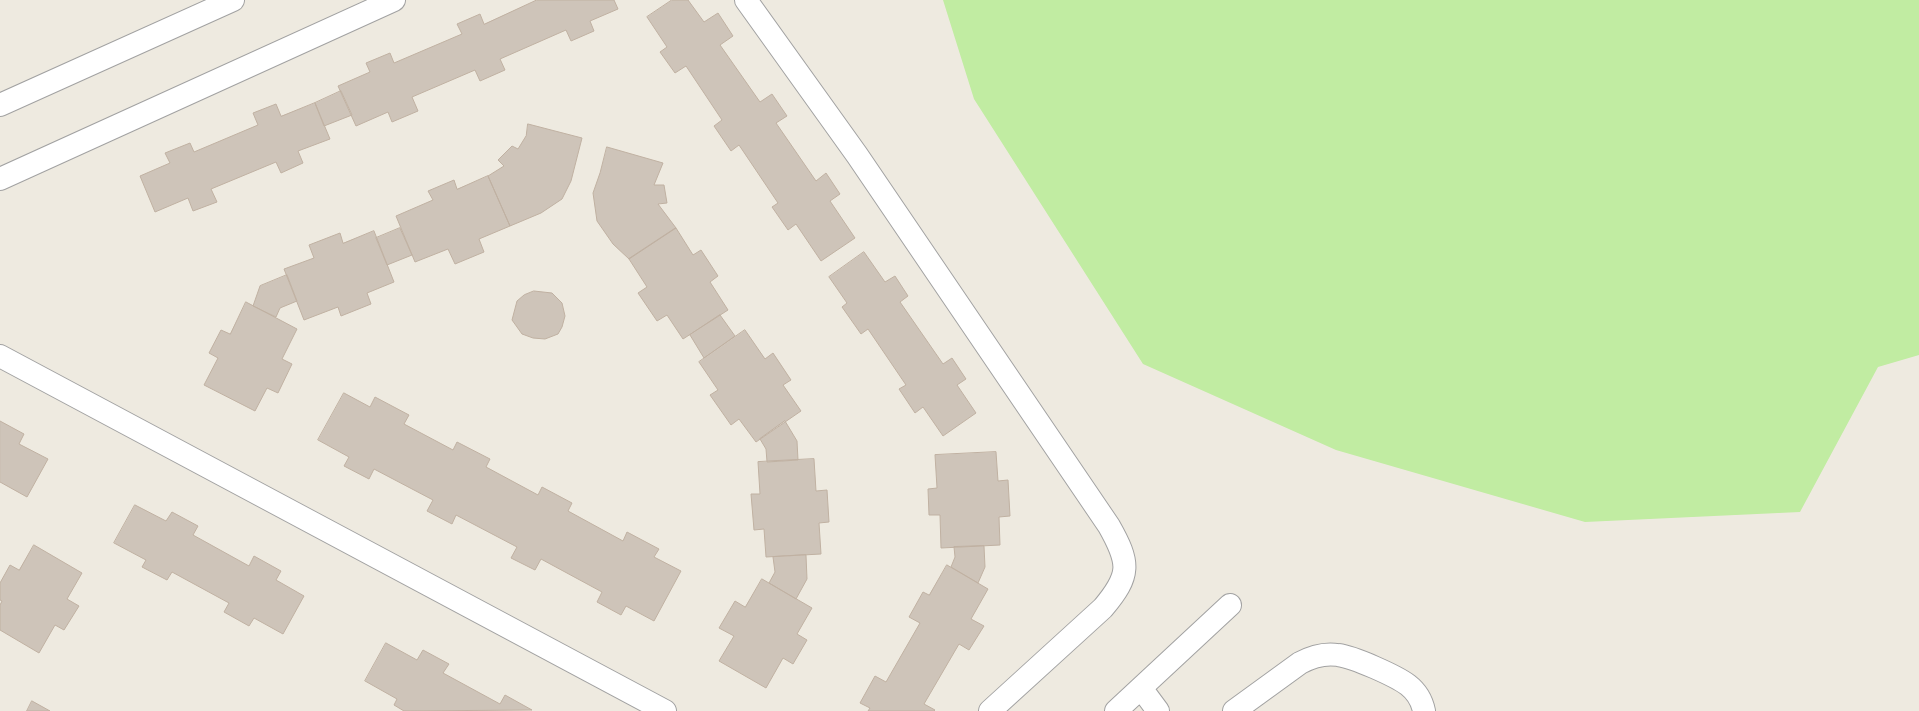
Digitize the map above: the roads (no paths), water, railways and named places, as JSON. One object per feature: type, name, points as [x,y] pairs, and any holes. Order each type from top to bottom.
[{"type":"street","points":[[0,105],[232,0]]},
{"type":"street","points":[[0,179],[394,0]]},
{"type":"street","points":[[746,0],[857,155],[1105,520],[1122,552],[1125,572],[1116,593],[1103,608],[990,711]]},
{"type":"street","points":[[0,356],[651,708]]},
{"type":"street","points":[[1116,711],[1230,605]]},
{"type":"street","points":[[1234,711],[1300,663],[1311,658],[1336,654],[1347,656],[1401,680],[1418,695],[1424,711]]},
{"type":"street","points":[[1140,688],[1158,711]]}]
